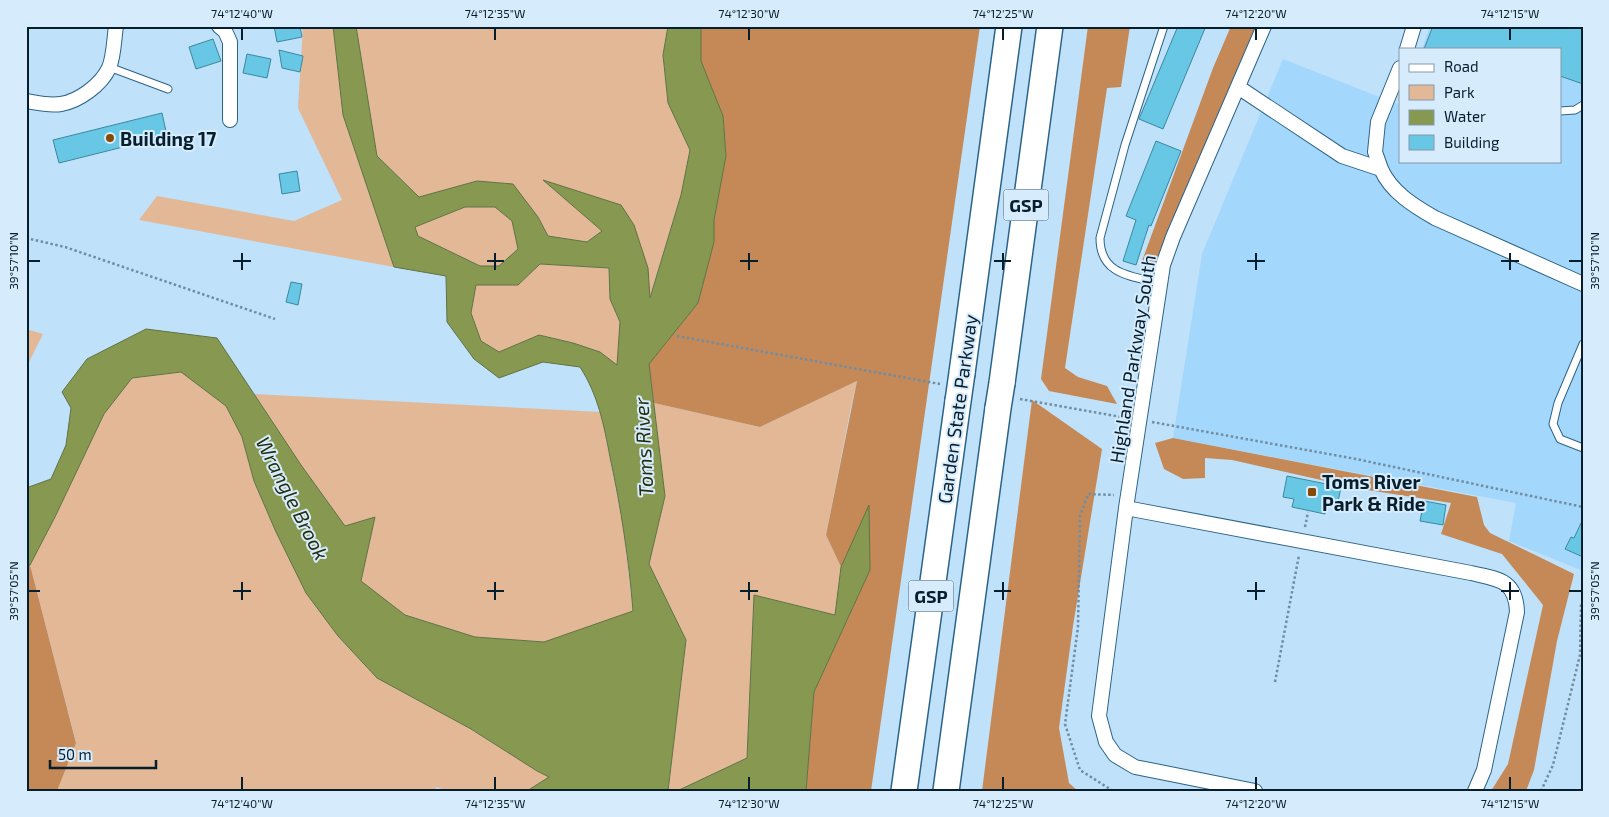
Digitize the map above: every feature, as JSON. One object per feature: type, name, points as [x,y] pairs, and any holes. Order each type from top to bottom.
[{"type":"highway","name":"Garden State Parkway","points":[[904,791],[1009,26]]},
{"type":"highway","name":"GSP","points":[[946,791],[1050,26]]},
{"type":"street","points":[[26,101],[46,105],[62,104],[80,96],[101,82],[110,67],[116,26]]},
{"type":"street","points":[[219,26],[225,30],[230,42],[230,120]]},
{"type":"street","name":"Highland Parkway South","points":[[1255,791],[1135,767],[1115,755],[1106,742],[1098,716],[1127,501],[1163,265],[1173,237],[1264,26]]},
{"type":"street","points":[[1406,48],[1414,26]]},
{"type":"street","points":[[1399,70],[1378,122],[1375,152],[1381,169],[1392,188],[1419,209],[1435,218],[1583,284]]},
{"type":"street","points":[[1238,88],[1342,156],[1381,169]]},
{"type":"street","points":[[1127,501],[1499,579],[1507,584],[1517,601],[1517,612],[1484,770],[1476,791]]},
{"type":"lane","points":[[1160,282],[1109,267],[1100,247],[1100,238],[1125,145],[1164,26]]},
{"type":"lane","points":[[110,67],[168,89]]},
{"type":"lane","points":[[1562,111],[1574,110],[1583,105]]},
{"type":"lane","points":[[1583,344],[1558,404],[1553,424],[1560,439],[1583,448]]},
{"type":"path","points":[[26,238],[65,247],[275,319]]},
{"type":"path","points":[[1113,791],[1080,770],[1066,724],[1078,627],[1080,516],[1088,494],[1127,501]]},
{"type":"path","points":[[1275,682],[1299,555]]},
{"type":"path","points":[[1540,791],[1553,765],[1580,656],[1582,602]]},
{"type":"shaded area","points":[[701,26],[980,26],[871,791],[806,791],[814,692],[870,570],[869,507],[841,567],[826,535],[857,381],[760,427],[654,403],[649,364],[698,303],[714,242],[714,220],[726,156],[723,116],[701,61]]},
{"type":"shaded area","points":[[1088,26],[1130,26],[1121,87],[1107,88],[1065,368],[1078,377],[1107,386],[1117,404],[1049,391],[1041,379]]},
{"type":"shaded area","points":[[1231,26],[1256,26],[1180,219],[1156,264],[1142,261],[1213,68]]},
{"type":"shaded area","points":[[1430,26],[1583,26],[1583,571],[1509,541],[1516,503],[1173,438],[1202,254],[1283,59],[1399,105],[1399,162],[1562,162],[1562,48],[1422,48]]},
{"type":"shaded area","points":[[1032,400],[1102,449],[1073,626],[1059,728],[1069,783],[1078,791],[982,791]]},
{"type":"shaded area","points":[[1173,438],[1477,497],[1484,525],[1490,533],[1574,574],[1557,641],[1534,770],[1526,791],[1491,791],[1508,764],[1543,605],[1502,554],[1441,534],[1451,503],[1361,489],[1232,460],[1205,458],[1205,478],[1183,479],[1164,469],[1155,443]]},
{"type":"shaded area","points":[[26,565],[30,565],[76,743],[57,791],[26,791]]},
{"type":"green space","points":[[303,26],[333,26],[343,115],[394,267],[139,220],[157,196],[294,221],[342,200],[298,108]]},
{"type":"green space","points":[[356,26],[668,26],[663,55],[668,103],[690,150],[681,195],[649,300],[648,268],[544,181],[602,231],[587,242],[548,236],[538,217],[477,181],[419,197],[377,156]]},
{"type":"green space","points":[[465,207],[495,207],[512,221],[518,249],[499,266],[480,266],[418,236],[415,227]]},
{"type":"green space","points":[[540,264],[609,268],[610,299],[620,322],[617,366],[600,352],[539,335],[499,352],[480,341],[471,313],[476,285],[518,285]]},
{"type":"green space","points":[[26,329],[43,334],[26,368]]},
{"type":"green space","points":[[181,372],[226,406],[242,437],[254,481],[276,532],[306,593],[338,636],[377,678],[471,729],[537,771],[550,777],[527,791],[448,791],[436,787],[436,791],[57,791],[76,742],[30,565],[104,414],[132,378]]},
{"type":"green space","points":[[857,381],[826,535],[841,567],[835,615],[754,596],[747,758],[677,791],[668,791],[686,640],[649,564],[665,496],[654,403],[760,427]]},
{"type":"green space","points":[[254,394],[601,412],[624,532],[633,612],[544,642],[475,637],[405,615],[361,581],[375,517],[345,526],[301,465]]},
{"type":"water","points":[[333,26],[356,26],[377,156],[419,197],[477,181],[513,184],[538,217],[548,236],[587,242],[602,231],[543,180],[621,205],[634,225],[648,268],[650,298],[681,195],[690,150],[668,103],[663,55],[668,26],[701,26],[701,61],[723,116],[726,156],[714,220],[714,242],[698,303],[649,364],[665,496],[649,564],[686,640],[668,791],[527,791],[549,777],[471,729],[377,678],[338,636],[306,593],[276,532],[254,481],[242,437],[226,406],[181,372],[132,378],[104,414],[55,517],[30,565],[26,565],[26,488],[51,479],[66,445],[71,408],[62,392],[87,359],[146,329],[217,338],[301,465],[345,526],[375,517],[361,581],[405,615],[475,637],[544,642],[633,611],[627,553],[605,433],[600,410],[580,367],[543,362],[499,378],[474,359],[447,322],[446,276],[394,267],[343,115]],"holes":[[[465,207],[495,207],[512,221],[518,249],[499,266],[480,266],[418,236],[415,227]],[[540,264],[609,268],[610,299],[620,322],[617,365],[600,352],[539,335],[499,352],[481,341],[471,313],[476,285],[518,285]]]},
{"type":"water","points":[[869,505],[870,570],[814,692],[806,791],[677,791],[747,758],[754,595],[835,615],[841,567]]},
{"type":"building","points":[[274,26],[300,26],[302,37],[277,42]]},
{"type":"building","points":[[1178,26],[1206,26],[1163,129],[1139,119]]},
{"type":"building","points":[[1433,26],[1583,26],[1583,84],[1562,77],[1562,48],[1424,48]]},
{"type":"building","points":[[213,39],[221,61],[196,69],[189,47]]},
{"type":"building","points":[[279,50],[303,56],[300,72],[282,68]]},
{"type":"building","points":[[247,54],[271,59],[267,78],[243,73]]},
{"type":"building","name":"Building 17","points":[[162,113],[167,136],[59,163],[53,140]]},
{"type":"building","points":[[1156,141],[1181,151],[1151,226],[1149,225],[1136,265],[1123,261],[1136,220],[1126,216]]},
{"type":"building","points":[[297,171],[300,191],[282,194],[279,174]]},
{"type":"building","points":[[291,282],[302,284],[298,305],[286,302]]},
{"type":"building","name":"Toms River Park & Ride","points":[[1287,476],[1341,487],[1337,507],[1327,505],[1325,514],[1292,507],[1294,499],[1283,497]]},
{"type":"building","points":[[1424,501],[1446,505],[1443,525],[1420,521]]},
{"type":"building","points":[[1583,519],[1583,557],[1565,549],[1571,537],[1574,538]]},
{"type":"place","name":"Building 17","points":[[110,138]]},
{"type":"place","name":"Toms River Park & Ride","points":[[1312,492]]},
{"type":"water label","name":"Toms River","points":[[643,447]]},
{"type":"water label","name":"Wrangle Brook","points":[[293,498]]}]
